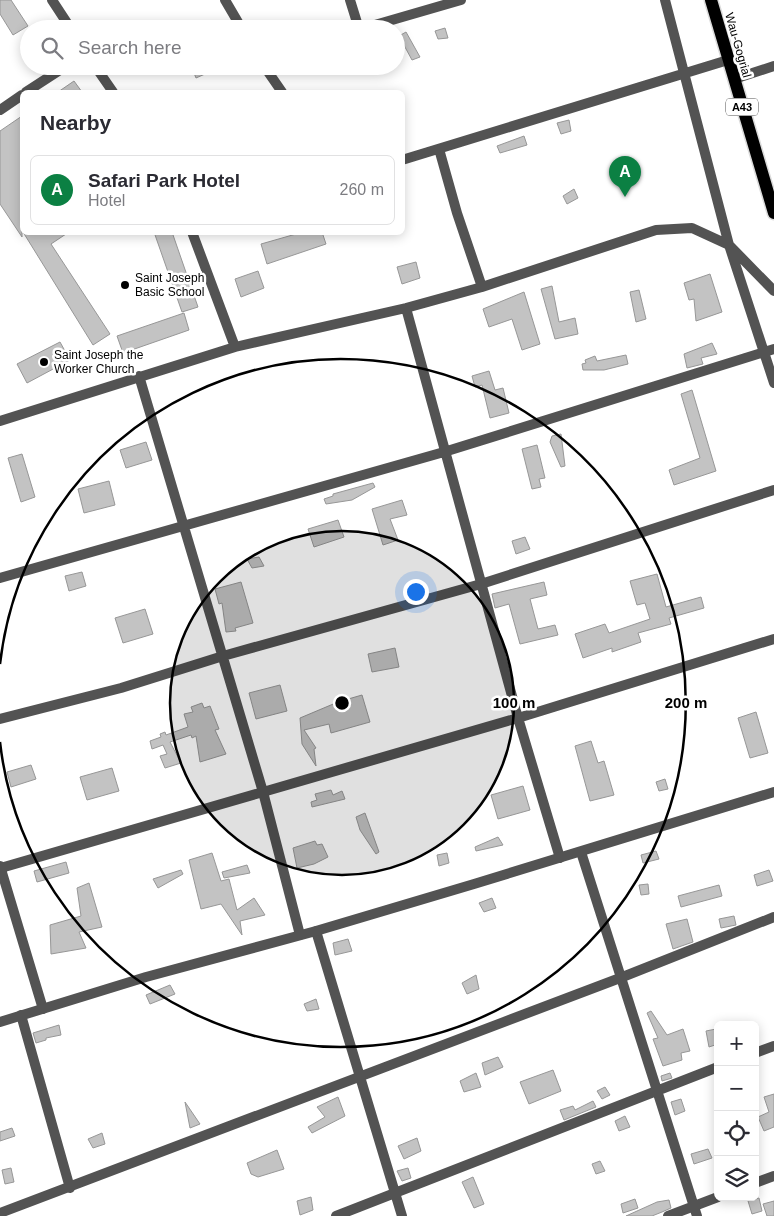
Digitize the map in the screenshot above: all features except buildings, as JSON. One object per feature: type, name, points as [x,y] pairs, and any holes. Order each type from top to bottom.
[{"type":"main road","name":"Wau-Gogrial","points":[[711,0],[774,213]]},
{"type":"street","points":[[52,0],[65,20]]},
{"type":"street","points":[[225,0],[237,20]]},
{"type":"street","points":[[350,0],[357,20]]},
{"type":"street","points":[[391,20],[461,0]]},
{"type":"street","points":[[665,0],[729,245],[769,350],[774,383]]},
{"type":"street","points":[[405,159],[728,60]]},
{"type":"street","points":[[734,79],[774,66]]},
{"type":"street","points":[[29,90],[52,75]]},
{"type":"street","points":[[101,75],[112,90]]},
{"type":"street","points":[[270,75],[281,90]]},
{"type":"street","points":[[0,110],[20,96]]},
{"type":"street","points":[[439,148],[457,213],[482,287]]},
{"type":"street","points":[[0,421],[235,347],[406,308],[482,287],[656,230],[692,228],[729,245],[774,290]]},
{"type":"street","points":[[193,235],[235,347]]},
{"type":"street","points":[[406,308],[518,718],[560,858]]},
{"type":"street","points":[[0,578],[184,524],[444,452],[769,350]]},
{"type":"street","points":[[139,376],[263,792],[300,935]]},
{"type":"street","points":[[0,719],[121,688],[222,656],[481,584],[774,490]]},
{"type":"street","points":[[43,1009],[5,904],[0,867],[518,718],[774,639]]},
{"type":"street","points":[[0,1022],[146,977],[316,931],[774,792]]},
{"type":"street","points":[[581,852],[695,1211]]},
{"type":"street","points":[[0,1214],[620,978],[774,917]]},
{"type":"street","points":[[316,931],[402,1216]]},
{"type":"street","points":[[21,1016],[70,1188]]},
{"type":"street","points":[[759,1052],[774,1046]]},
{"type":"street","points":[[336,1216],[657,1089],[714,1068]]},
{"type":"street","points":[[759,1182],[774,1176]]},
{"type":"street","points":[[668,1216],[695,1211],[714,1199]]},
{"type":"place","name":"Safari Park Hotel","points":[[625,197]]},
{"type":"place","name":"Saint Joseph Basic School","points":[[125,285]]},
{"type":"place","name":"Saint Joseph the Worker Church","points":[[44,362]]}]
